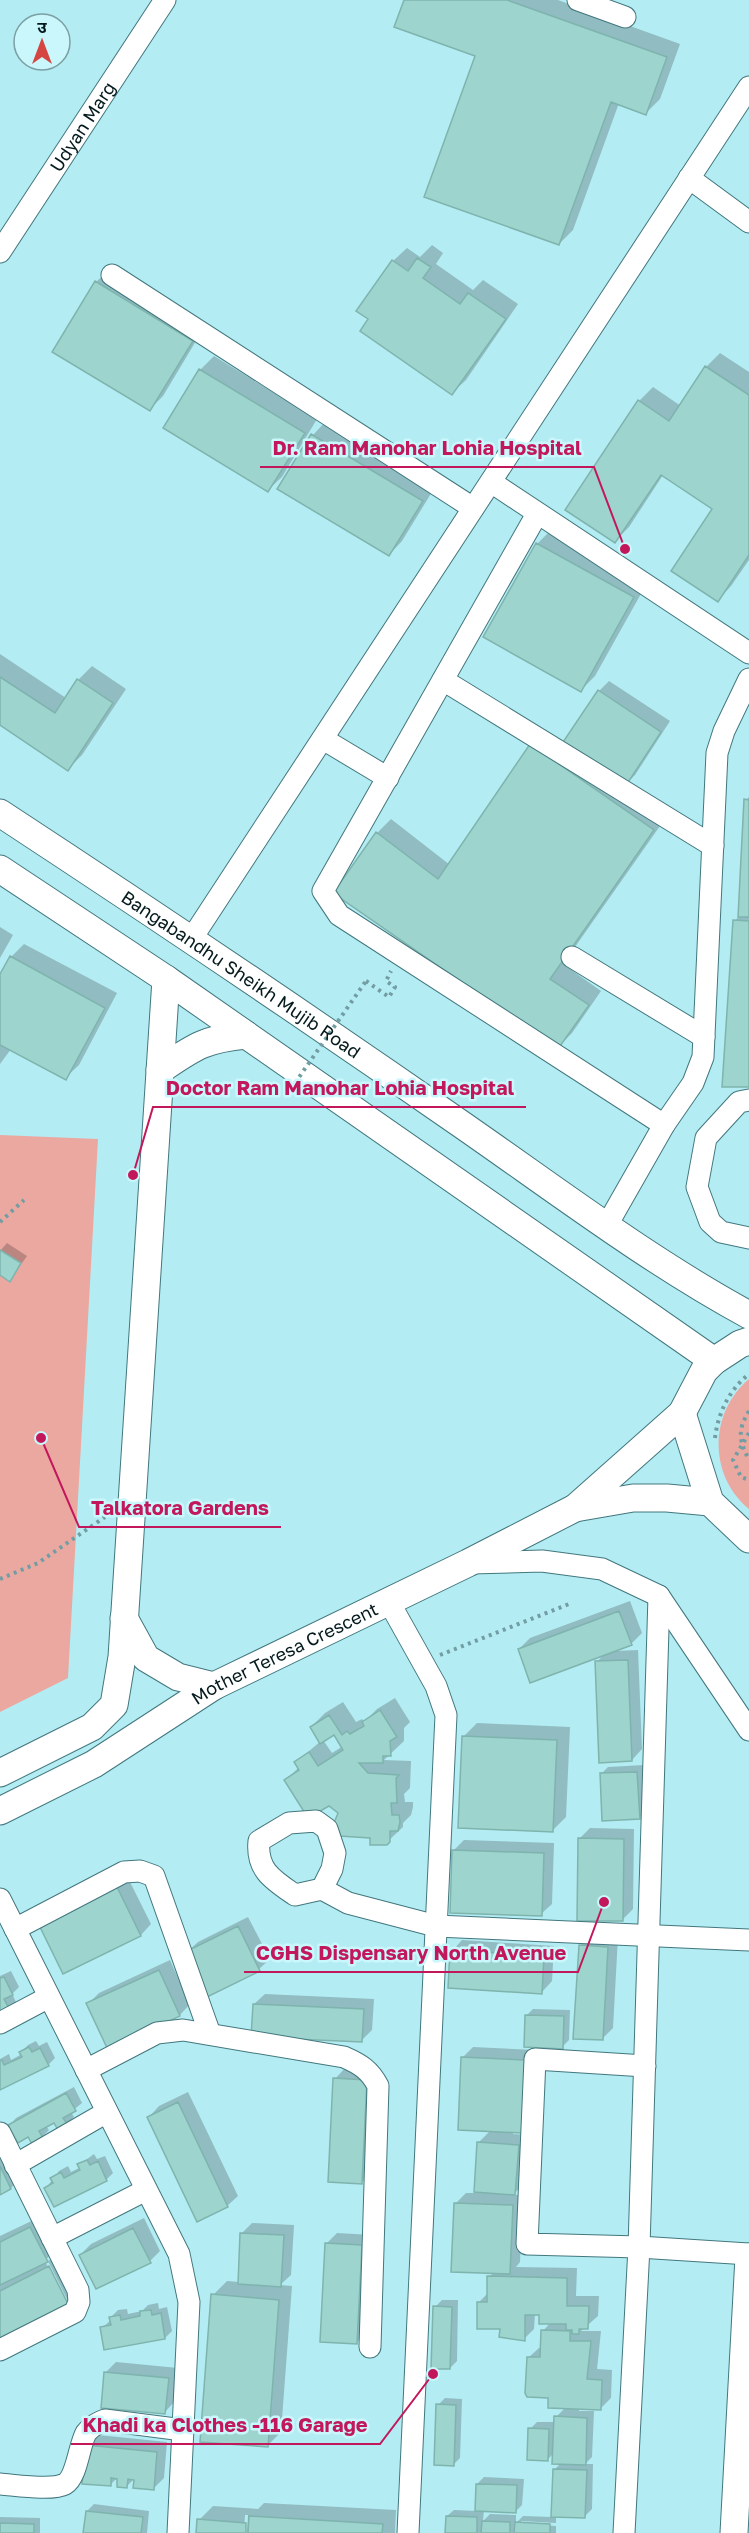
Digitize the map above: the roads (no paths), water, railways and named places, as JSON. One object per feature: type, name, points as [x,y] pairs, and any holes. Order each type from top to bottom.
[{"type":"main road","name":"Bangabandhu Sheikh Mujib Road","points":[[0,813],[192,938],[607,1225],[749,1315]]},
{"type":"main road","points":[[0,869],[166,979],[714,1360]]},
{"type":"main road","points":[[0,1773],[92,1727],[114,1705],[122,1658],[166,979]]},
{"type":"main road","points":[[160,1070],[203,1042],[246,1035]]},
{"type":"main road","points":[[749,1341],[714,1360],[704,1371],[682,1413],[710,1502],[749,1539]]},
{"type":"main road","name":"Mother Teresa Crescent","points":[[0,1811],[94,1764],[214,1686],[468,1563],[575,1508],[682,1413]]},
{"type":"main road","name":"Mother Teresa Crescent","points":[[575,1508],[633,1498],[710,1502]]},
{"type":"main road","points":[[124,1618],[146,1658],[178,1677],[214,1686]]},
{"type":"main road","points":[[734,2533],[749,2256]]},
{"type":"street","name":"Udyan Marg","points":[[0,252],[165,0]]},
{"type":"street","points":[[578,0],[625,17]]},
{"type":"street","points":[[192,938],[749,87]]},
{"type":"street","points":[[689,178],[749,222]]},
{"type":"street","points":[[112,275],[474,508]]},
{"type":"street","points":[[491,482],[749,652]]},
{"type":"street","points":[[537,514],[323,891],[339,915],[664,1125]]},
{"type":"street","points":[[607,1225],[664,1125],[693,1083],[703,1057],[717,753],[724,731],[749,679]]},
{"type":"street","points":[[443,680],[713,846]]},
{"type":"street","points":[[323,739],[388,778]]},
{"type":"street","points":[[572,957],[704,1037]]},
{"type":"street","points":[[749,1100],[739,1102],[706,1138],[697,1187],[710,1222],[721,1232],[749,1238]]},
{"type":"street","points":[[468,1563],[542,1561],[602,1569],[659,1596],[749,1731]]},
{"type":"street","points":[[624,2533],[639,2247],[659,1596]]},
{"type":"street","points":[[388,1602],[442,1699],[446,1715],[408,2533]]},
{"type":"street","points":[[15,1929],[124,1872],[140,1871],[154,1876],[210,2034]]},
{"type":"street","points":[[322,1889],[348,1903],[436,1926],[749,1940]]},
{"type":"street","points":[[0,1899],[179,2254],[189,2302],[178,2533]]},
{"type":"street","points":[[0,2023],[49,1997]]},
{"type":"street","points":[[86,2070],[157,2033],[183,2030],[344,2057],[366,2069],[378,2086],[370,2347]]},
{"type":"street","points":[[645,2066],[535,2059],[527,2244],[639,2247],[749,2256]]},
{"type":"street","points":[[15,2165],[107,2112]]},
{"type":"street","points":[[0,2133],[78,2290],[79,2302],[75,2312],[0,2350]]},
{"type":"street","points":[[52,2238],[146,2190]]},
{"type":"street","points":[[0,2484],[50,2486],[64,2484],[70,2479],[86,2434],[94,2425],[105,2420],[183,2430]]},
{"type":"place","name":"Dr. Ram Manohar Lohia Hospital","points":[[625,549]]},
{"type":"place","name":"Doctor Ram Manohar Lohia Hospital","points":[[133,1175]]},
{"type":"place","name":"Talkatora Gardens","points":[[41,1438]]},
{"type":"place","name":"CGHS Dispensary North Avenue","points":[[604,1902]]},
{"type":"place","name":"Khadi ka Clothes -116 Garage","points":[[433,2374]]}]
